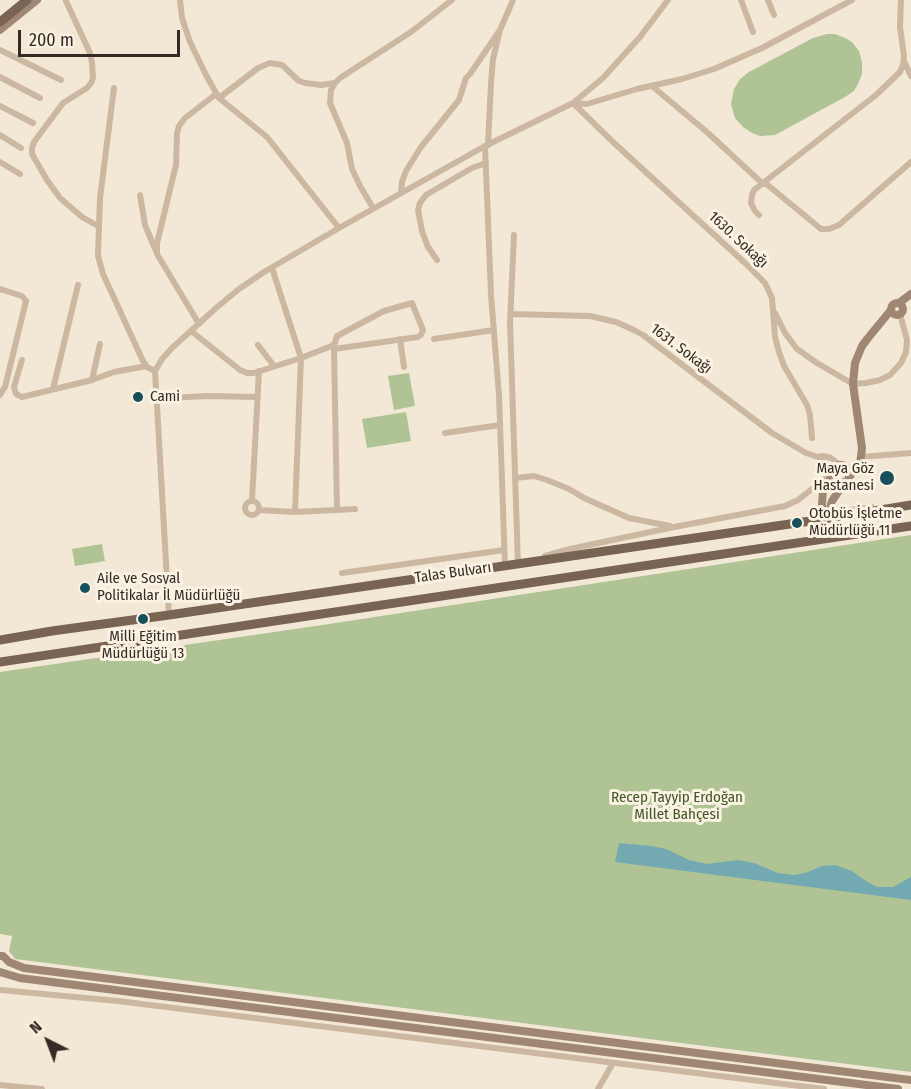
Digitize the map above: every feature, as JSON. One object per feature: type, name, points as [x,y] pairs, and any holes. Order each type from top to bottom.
[{"type":"main road","points":[[0,22],[27,0]]},
{"type":"main road","name":"Talas Bulvarı","points":[[0,640],[821,520],[831,513],[911,505]]},
{"type":"main road","name":"Talas Bulvarı","points":[[0,656],[911,520]]},
{"type":"main road","points":[[0,662],[911,526]]},
{"type":"street","points":[[0,30],[37,0]]},
{"type":"street","points":[[157,254],[158,238],[176,165],[177,133],[185,118],[258,68],[270,63],[282,65],[305,83],[321,85],[334,83],[422,25],[452,0]]},
{"type":"street","points":[[401,193],[406,171],[459,100],[465,78],[500,30],[513,0]]},
{"type":"street","points":[[169,615],[155,371],[167,354],[239,289],[272,268],[486,145],[573,103],[603,78],[640,37],[668,0]]},
{"type":"street","points":[[741,0],[753,32]]},
{"type":"street","points":[[768,0],[774,15]]},
{"type":"street","points":[[573,103],[587,104],[698,74],[770,44],[852,0]]},
{"type":"street","points":[[901,0],[900,27],[904,61],[911,76]]},
{"type":"street","points":[[66,1],[90,53],[93,78],[87,88],[63,103],[34,141],[32,154],[60,198],[82,217],[98,226]]},
{"type":"street","points":[[178,2],[193,49],[218,96],[267,137],[339,228]]},
{"type":"street","points":[[500,30],[492,71],[486,163],[505,566]]},
{"type":"street","points":[[0,50],[61,80]]},
{"type":"street","points":[[759,215],[753,208],[751,197],[754,190],[876,95],[898,75],[904,61]]},
{"type":"street","points":[[0,77],[40,98]]},
{"type":"street","points":[[334,83],[330,93],[330,103],[347,143],[352,169],[374,208]]},
{"type":"street","points":[[652,86],[821,229],[829,230],[839,225],[911,162]]},
{"type":"street","points":[[114,88],[100,198],[97,250],[100,269],[142,361],[155,371]]},
{"type":"street","name":"1630. Sokağı","points":[[573,103],[762,279],[770,293],[778,352],[807,405],[812,438]]},
{"type":"street","points":[[0,106],[33,123]]},
{"type":"street","points":[[0,135],[21,148]]},
{"type":"street","points":[[0,162],[20,174]]},
{"type":"street","points":[[437,260],[428,247],[422,231],[418,210],[420,203],[426,195],[472,168],[486,163]]},
{"type":"street","points":[[140,195],[145,225],[157,254],[199,324]]},
{"type":"street","points":[[514,235],[511,314],[518,564],[570,549],[785,506],[798,500],[836,470],[860,457],[911,453]]},
{"type":"street","points":[[272,268],[301,358],[295,512]]},
{"type":"street","points":[[53,389],[78,285]]},
{"type":"street","points":[[0,289],[22,296],[26,301],[6,387],[0,395]]},
{"type":"street","points":[[898,310],[911,294]]},
{"type":"street","points":[[831,513],[833,499],[861,460],[862,452],[853,384],[853,372],[858,354],[878,327],[911,300]]},
{"type":"street","points":[[191,331],[240,370],[250,373],[334,347],[417,337],[422,334],[422,329],[412,303],[384,311],[337,336],[334,347],[337,510]]},
{"type":"street","points":[[773,309],[785,333],[797,349],[853,384],[880,380],[890,375],[901,363],[906,352],[907,340],[898,310]]},
{"type":"street","name":"1631. Sokağı","points":[[511,314],[582,315],[606,319],[625,326],[643,335],[774,435],[818,457],[836,470]]},
{"type":"street","points":[[434,339],[494,330]]},
{"type":"street","points":[[400,339],[404,367]]},
{"type":"street","points":[[92,380],[100,344]]},
{"type":"street","points":[[258,345],[274,366]]},
{"type":"street","points":[[22,360],[14,387],[18,395],[22,397],[92,380],[114,372],[146,366]]},
{"type":"street","points":[[252,500],[259,371]]},
{"type":"street","points":[[169,398],[207,396],[258,398]]},
{"type":"street","points":[[446,433],[500,425]]},
{"type":"street","points":[[821,520],[822,495],[825,485],[836,470],[848,469],[847,480]]},
{"type":"street","points":[[836,470],[835,481],[847,480]]},
{"type":"street","points":[[515,478],[534,476],[547,480],[629,518],[674,527]]},
{"type":"street","points":[[810,491],[822,495]]},
{"type":"street","points":[[252,500],[246,503],[245,511],[251,515],[256,514],[259,510],[295,512],[355,508]]},
{"type":"street","points":[[252,500],[258,503],[259,510]]},
{"type":"street","points":[[342,573],[504,550]]},
{"type":"street","points":[[0,956],[24,968],[911,1080]]},
{"type":"street","points":[[9,962],[0,971],[20,978],[898,1089]]},
{"type":"street","points":[[0,990],[118,1000],[824,1089]]},
{"type":"street","points":[[598,1089],[613,1063]]},
{"type":"street","points":[[7,1087],[42,1089]]},
{"type":"green space","points":[[827,34],[845,38],[852,42],[859,51],[862,74],[854,91],[775,135],[760,136],[743,127],[735,118],[731,104],[734,89],[740,79],[813,38]]},
{"type":"green space","points":[[409,373],[415,406],[394,410],[388,376]]},
{"type":"green space","points":[[406,412],[411,441],[367,448],[362,419]]},
{"type":"green space","name":"Recep Tayyip Erdoğan Millet Bahçesi","points":[[911,535],[911,1072],[15,959],[9,951],[12,936],[0,934],[0,672]]},
{"type":"green space","points":[[102,544],[105,561],[75,566],[72,549]]},
{"type":"water","points":[[619,843],[666,849],[689,860],[707,864],[738,860],[754,863],[778,873],[795,875],[822,866],[835,865],[852,871],[877,887],[893,887],[911,877],[911,900],[615,862]]},
{"type":"place","name":"Cami","points":[[138,397]]},
{"type":"place","name":"Maya Göz Hastanesi","points":[[887,478]]},
{"type":"place","name":"Otobüs İşletme Müdürlüğü 11","points":[[797,523]]},
{"type":"place","name":"Aile ve Sosyal Politikalar İl Müdürlüğü","points":[[85,588]]},
{"type":"place","name":"Milli Eğitim Müdürlüğü 13","points":[[143,619]]}]
